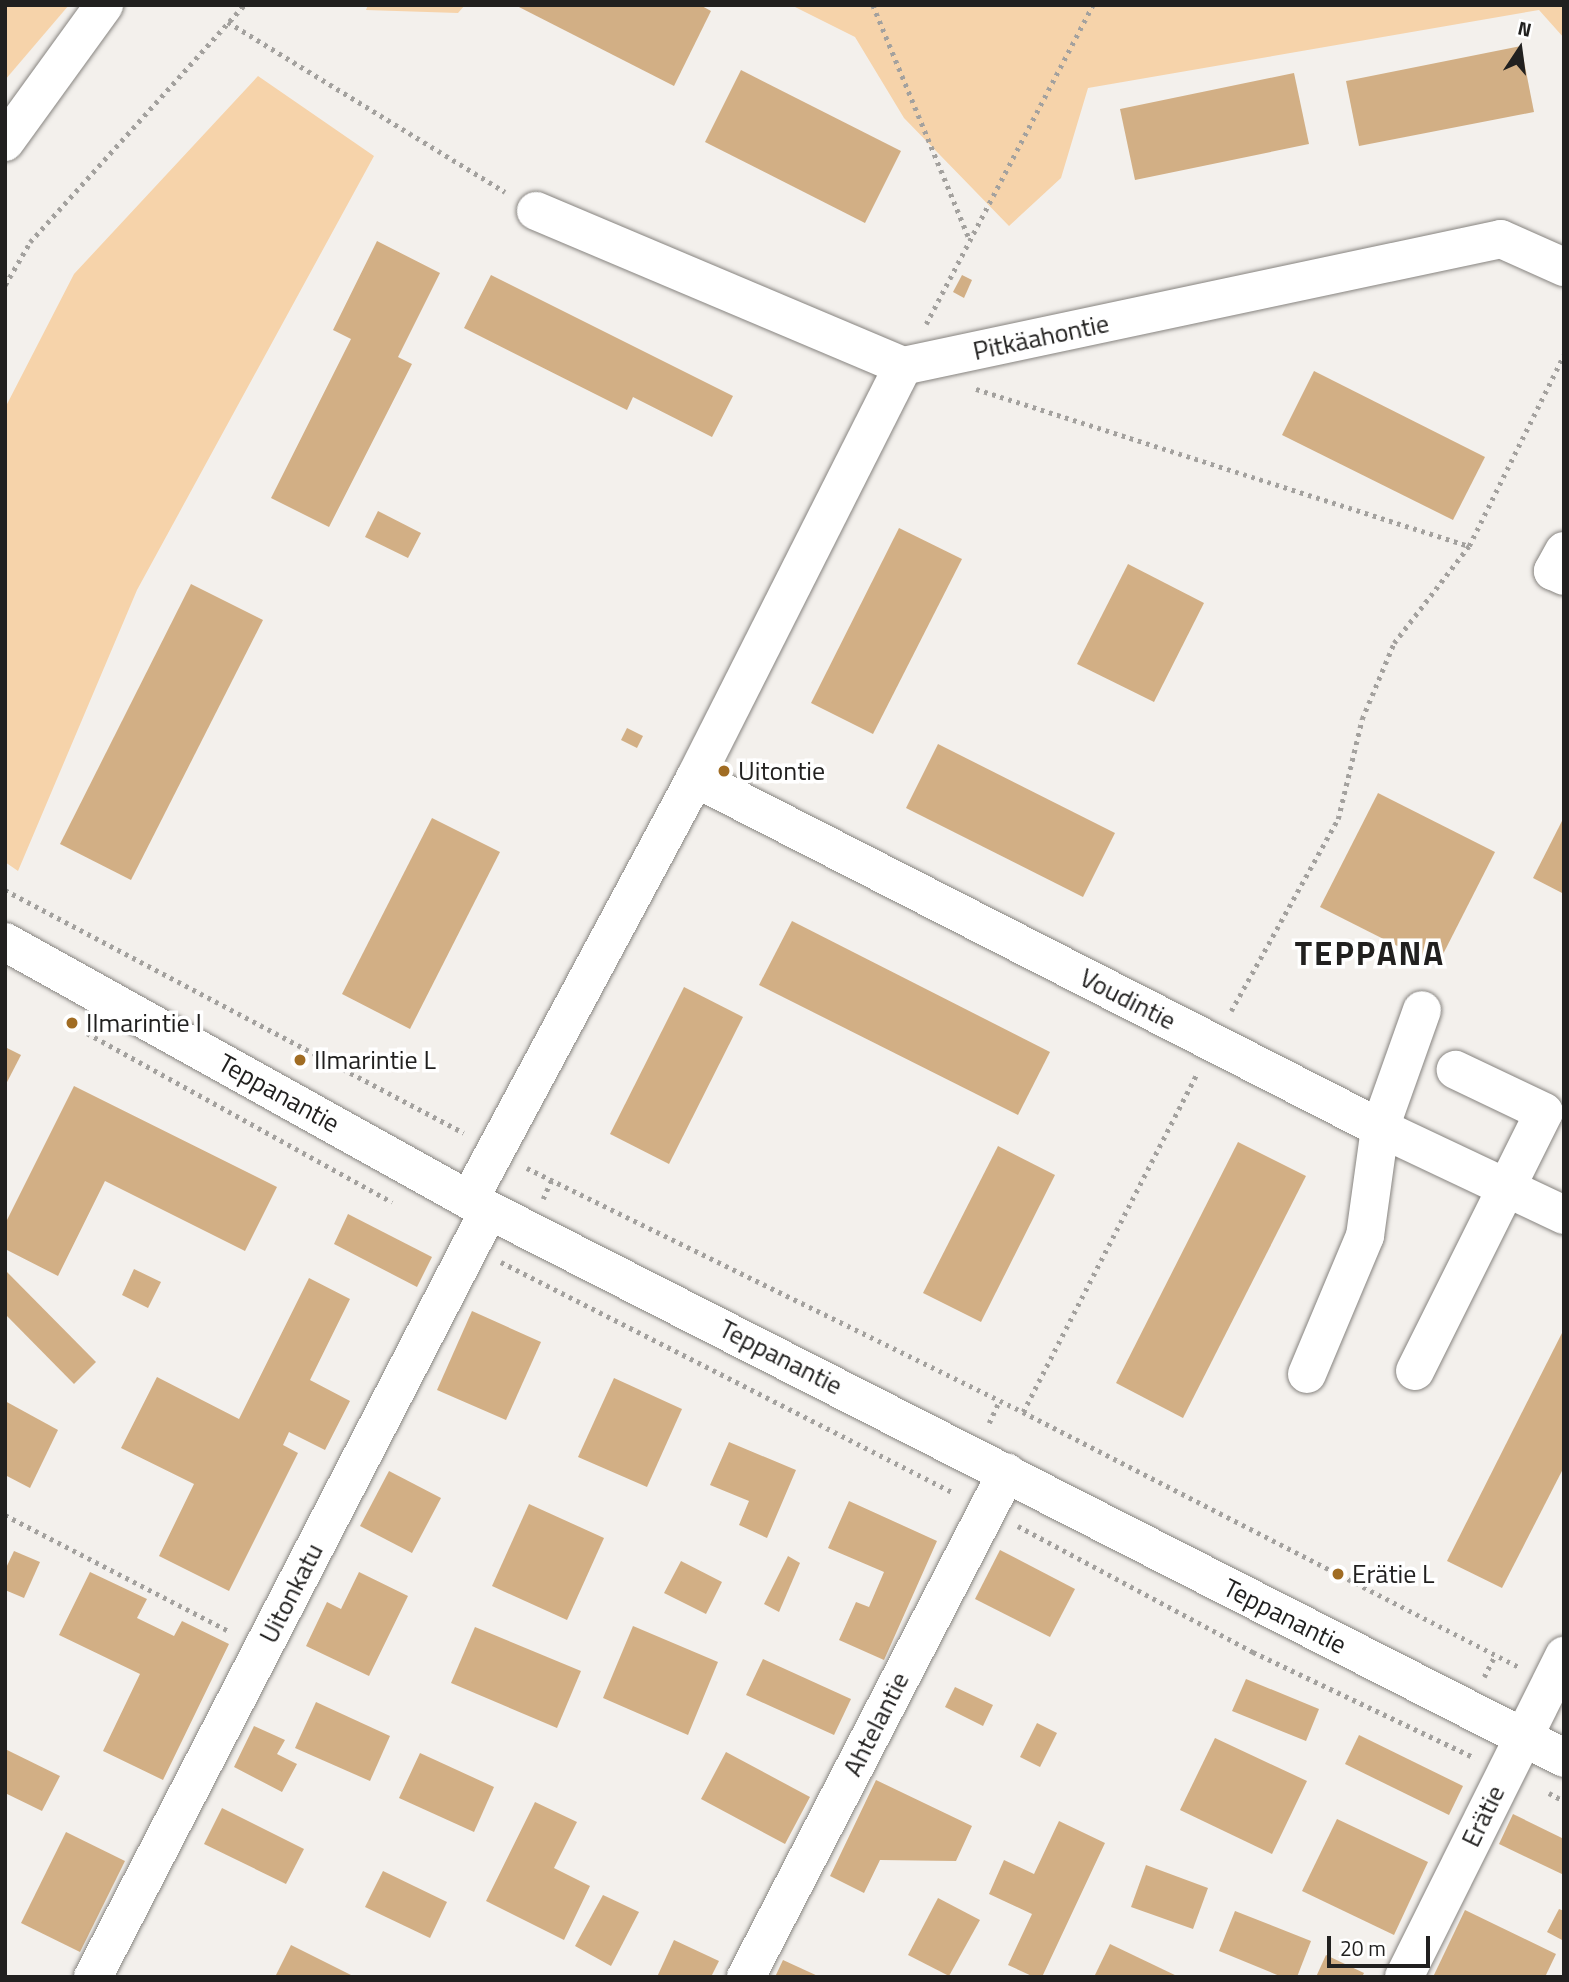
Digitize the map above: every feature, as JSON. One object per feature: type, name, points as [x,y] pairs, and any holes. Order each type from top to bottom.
[{"type":"street","points":[[5,142],[104,5]]},
{"type":"street","points":[[479,1205],[495,1151],[695,778],[903,366],[536,211]]},
{"type":"street","name":"Pitkäahontie","points":[[903,366],[1501,239],[1564,267]]},
{"type":"street","points":[[1564,551],[1553,571],[1564,576]]},
{"type":"street","name":"Voudintie","points":[[695,778],[1380,1128],[1564,1214]]},
{"type":"street","name":"Teppanantie","points":[[5,942],[479,1205],[1564,1758]]},
{"type":"street","points":[[1307,1374],[1365,1236],[1380,1128],[1422,1010]]},
{"type":"street","points":[[1415,1371],[1510,1189],[1544,1112],[1456,1070]]},
{"type":"street","name":"Uitonkatu","points":[[93,1977],[262,1649],[479,1205]]},
{"type":"street","name":"Ahtelantie","points":[[746,1977],[1007,1472]]},
{"type":"street","name":"Erätie","points":[[1404,1977],[1557,1669]]},
{"type":"path","points":[[5,285],[30,242],[244,5]]},
{"type":"path","points":[[873,5],[971,241]]},
{"type":"path","points":[[903,366],[1093,5]]},
{"type":"path","points":[[228,22],[536,211]]},
{"type":"path","points":[[1023,1412],[1213,1042],[1338,819],[1362,719],[1394,643],[1469,547],[1564,355]]},
{"type":"path","points":[[969,387],[1469,547]]},
{"type":"path","points":[[5,890],[596,1205],[1557,1669]]},
{"type":"path","points":[[5,1515],[262,1649]]},
{"type":"shaded area","points":[[5,5],[69,5],[5,80]]},
{"type":"shaded area","points":[[368,5],[465,5],[458,13],[366,10]]},
{"type":"shaded area","points":[[791,5],[1564,5],[1564,38],[1539,10],[1088,88],[1061,178],[1009,226],[904,118],[855,37]]},
{"type":"shaded area","points":[[258,76],[374,156],[137,590],[18,871],[5,862],[5,408],[74,274]]},
{"type":"building","points":[[515,5],[700,5],[711,11],[674,86]]},
{"type":"building","points":[[1521,46],[1534,112],[1359,146],[1346,81]]},
{"type":"building","points":[[741,70],[901,151],[865,223],[705,142]]},
{"type":"building","points":[[1294,73],[1309,144],[1135,180],[1120,109]]},
{"type":"building","points":[[377,241],[440,273],[398,357],[412,364],[329,527],[271,498],[351,339],[333,330]]},
{"type":"building","points":[[491,275],[733,396],[712,437],[633,397],[627,410],[464,328]]},
{"type":"building","points":[[962,275],[972,280],[964,298],[953,292]]},
{"type":"building","points":[[1314,371],[1485,457],[1453,520],[1282,435]]},
{"type":"building","points":[[378,511],[421,533],[408,558],[365,537]]},
{"type":"building","points":[[899,528],[962,559],[873,734],[811,703]]},
{"type":"building","points":[[1128,564],[1204,603],[1154,702],[1077,664]]},
{"type":"building","points":[[191,584],[263,620],[131,880],[60,844]]},
{"type":"building","points":[[627,728],[643,736],[637,748],[621,740]]},
{"type":"building","points":[[938,744],[1115,833],[1083,897],[906,808]]},
{"type":"building","points":[[1378,793],[1495,852],[1437,966],[1320,907]]},
{"type":"building","points":[[1564,817],[1564,894],[1533,878]]},
{"type":"building","points":[[432,818],[500,852],[410,1029],[342,994]]},
{"type":"building","points":[[792,921],[1050,1052],[1018,1115],[759,985]]},
{"type":"building","points":[[684,987],[743,1017],[669,1164],[610,1134]]},
{"type":"building","points":[[5,1047],[21,1055],[5,1086]]},
{"type":"building","points":[[74,1086],[277,1187],[245,1251],[105,1181],[58,1276],[5,1249],[5,1224]]},
{"type":"building","points":[[1238,1142],[1306,1176],[1183,1418],[1116,1383]]},
{"type":"building","points":[[998,1146],[1055,1175],[981,1322],[923,1293]]},
{"type":"building","points":[[348,1214],[432,1257],[417,1287],[334,1244]]},
{"type":"building","points":[[134,1269],[161,1282],[148,1308],[122,1295]]},
{"type":"building","points":[[5,1270],[96,1362],[74,1384],[5,1314]]},
{"type":"building","points":[[309,1278],[350,1299],[310,1380],[350,1401],[325,1450],[289,1432],[283,1445],[298,1453],[229,1591],[159,1556],[194,1484],[121,1448],[157,1377],[239,1419]]},
{"type":"building","points":[[472,1311],[541,1342],[506,1420],[437,1390]]},
{"type":"building","points":[[1564,1329],[1564,1467],[1502,1588],[1447,1561]]},
{"type":"building","points":[[614,1378],[682,1409],[647,1487],[578,1457]]},
{"type":"building","points":[[5,1401],[58,1430],[30,1488],[5,1475]]},
{"type":"building","points":[[729,1442],[796,1470],[767,1538],[739,1525],[749,1501],[710,1485]]},
{"type":"building","points":[[389,1471],[441,1498],[412,1553],[360,1526]]},
{"type":"building","points":[[849,1501],[937,1541],[884,1660],[839,1640],[856,1602],[869,1607],[884,1572],[828,1548]]},
{"type":"building","points":[[529,1504],[604,1538],[567,1620],[492,1586]]},
{"type":"building","points":[[1000,1550],[1075,1589],[1050,1637],[975,1599]]},
{"type":"building","points":[[14,1551],[40,1562],[24,1598],[5,1590],[5,1570]]},
{"type":"building","points":[[788,1556],[800,1563],[779,1612],[764,1604]]},
{"type":"building","points":[[681,1561],[722,1582],[706,1614],[664,1593]]},
{"type":"building","points":[[90,1572],[147,1599],[137,1618],[174,1636],[182,1621],[229,1644],[163,1780],[103,1751],[140,1674],[59,1635]]},
{"type":"building","points":[[359,1572],[408,1596],[369,1676],[306,1646],[327,1602],[341,1609]]},
{"type":"building","points":[[633,1626],[718,1662],[688,1735],[603,1698]]},
{"type":"building","points":[[475,1627],[581,1671],[557,1728],[451,1683]]},
{"type":"building","points":[[763,1659],[851,1699],[834,1735],[746,1695]]},
{"type":"building","points":[[1246,1679],[1319,1709],[1306,1741],[1232,1711]]},
{"type":"building","points":[[955,1687],[993,1705],[983,1726],[945,1707]]},
{"type":"building","points":[[316,1702],[390,1736],[370,1781],[295,1748]]},
{"type":"building","points":[[1037,1723],[1057,1733],[1040,1767],[1020,1757]]},
{"type":"building","points":[[254,1726],[285,1740],[277,1754],[297,1764],[282,1792],[234,1767]]},
{"type":"building","points":[[1359,1735],[1463,1786],[1449,1815],[1345,1764]]},
{"type":"building","points":[[1215,1738],[1307,1781],[1272,1854],[1180,1810]]},
{"type":"building","points":[[5,1749],[60,1776],[42,1811],[5,1793]]},
{"type":"building","points":[[726,1752],[810,1797],[785,1844],[701,1799]]},
{"type":"building","points":[[420,1753],[494,1787],[474,1832],[399,1798]]},
{"type":"building","points":[[876,1780],[972,1826],[956,1861],[880,1860],[864,1893],[830,1876]]},
{"type":"building","points":[[535,1802],[577,1822],[554,1868],[590,1886],[564,1940],[486,1901]]},
{"type":"building","points":[[222,1808],[304,1849],[286,1884],[204,1844]]},
{"type":"building","points":[[1513,1814],[1564,1839],[1564,1875],[1499,1844]]},
{"type":"building","points":[[1337,1819],[1428,1862],[1394,1935],[1302,1891]]},
{"type":"building","points":[[1059,1821],[1105,1843],[1042,1977],[1034,1977],[1008,1965],[1032,1914],[989,1894],[1004,1860],[1034,1874]]},
{"type":"building","points":[[66,1832],[125,1861],[80,1952],[21,1923]]},
{"type":"building","points":[[1146,1865],[1208,1888],[1193,1929],[1131,1907]]},
{"type":"building","points":[[383,1871],[447,1902],[430,1938],[365,1907]]},
{"type":"building","points":[[603,1895],[639,1912],[611,1966],[575,1946]]},
{"type":"building","points":[[938,1898],[980,1920],[949,1976],[908,1955]]},
{"type":"building","points":[[1559,1909],[1564,1911],[1564,1941],[1547,1932]]},
{"type":"building","points":[[1465,1910],[1556,1954],[1545,1977],[1433,1977]]},
{"type":"building","points":[[1235,1911],[1311,1941],[1297,1977],[1282,1977],[1219,1951]]},
{"type":"building","points":[[674,1940],[719,1961],[711,1977],[657,1977]]},
{"type":"building","points":[[1110,1944],[1179,1977],[1094,1977]]},
{"type":"building","points":[[291,1945],[355,1977],[275,1977]]},
{"type":"building","points":[[1326,1955],[1364,1973],[1362,1977],[1316,1977]]},
{"type":"building","points":[[783,1960],[820,1977],[775,1977]]},
{"type":"place","name":"Uitontie","points":[[724,771]]},
{"type":"place","name":"Ilmarintie I","points":[[72,1023]]},
{"type":"place","name":"Ilmarintie L","points":[[300,1060]]},
{"type":"place","name":"Erätie L","points":[[1338,1574]]},
{"type":"district","name":"TEPPANA","points":[[1370,954]]}]
